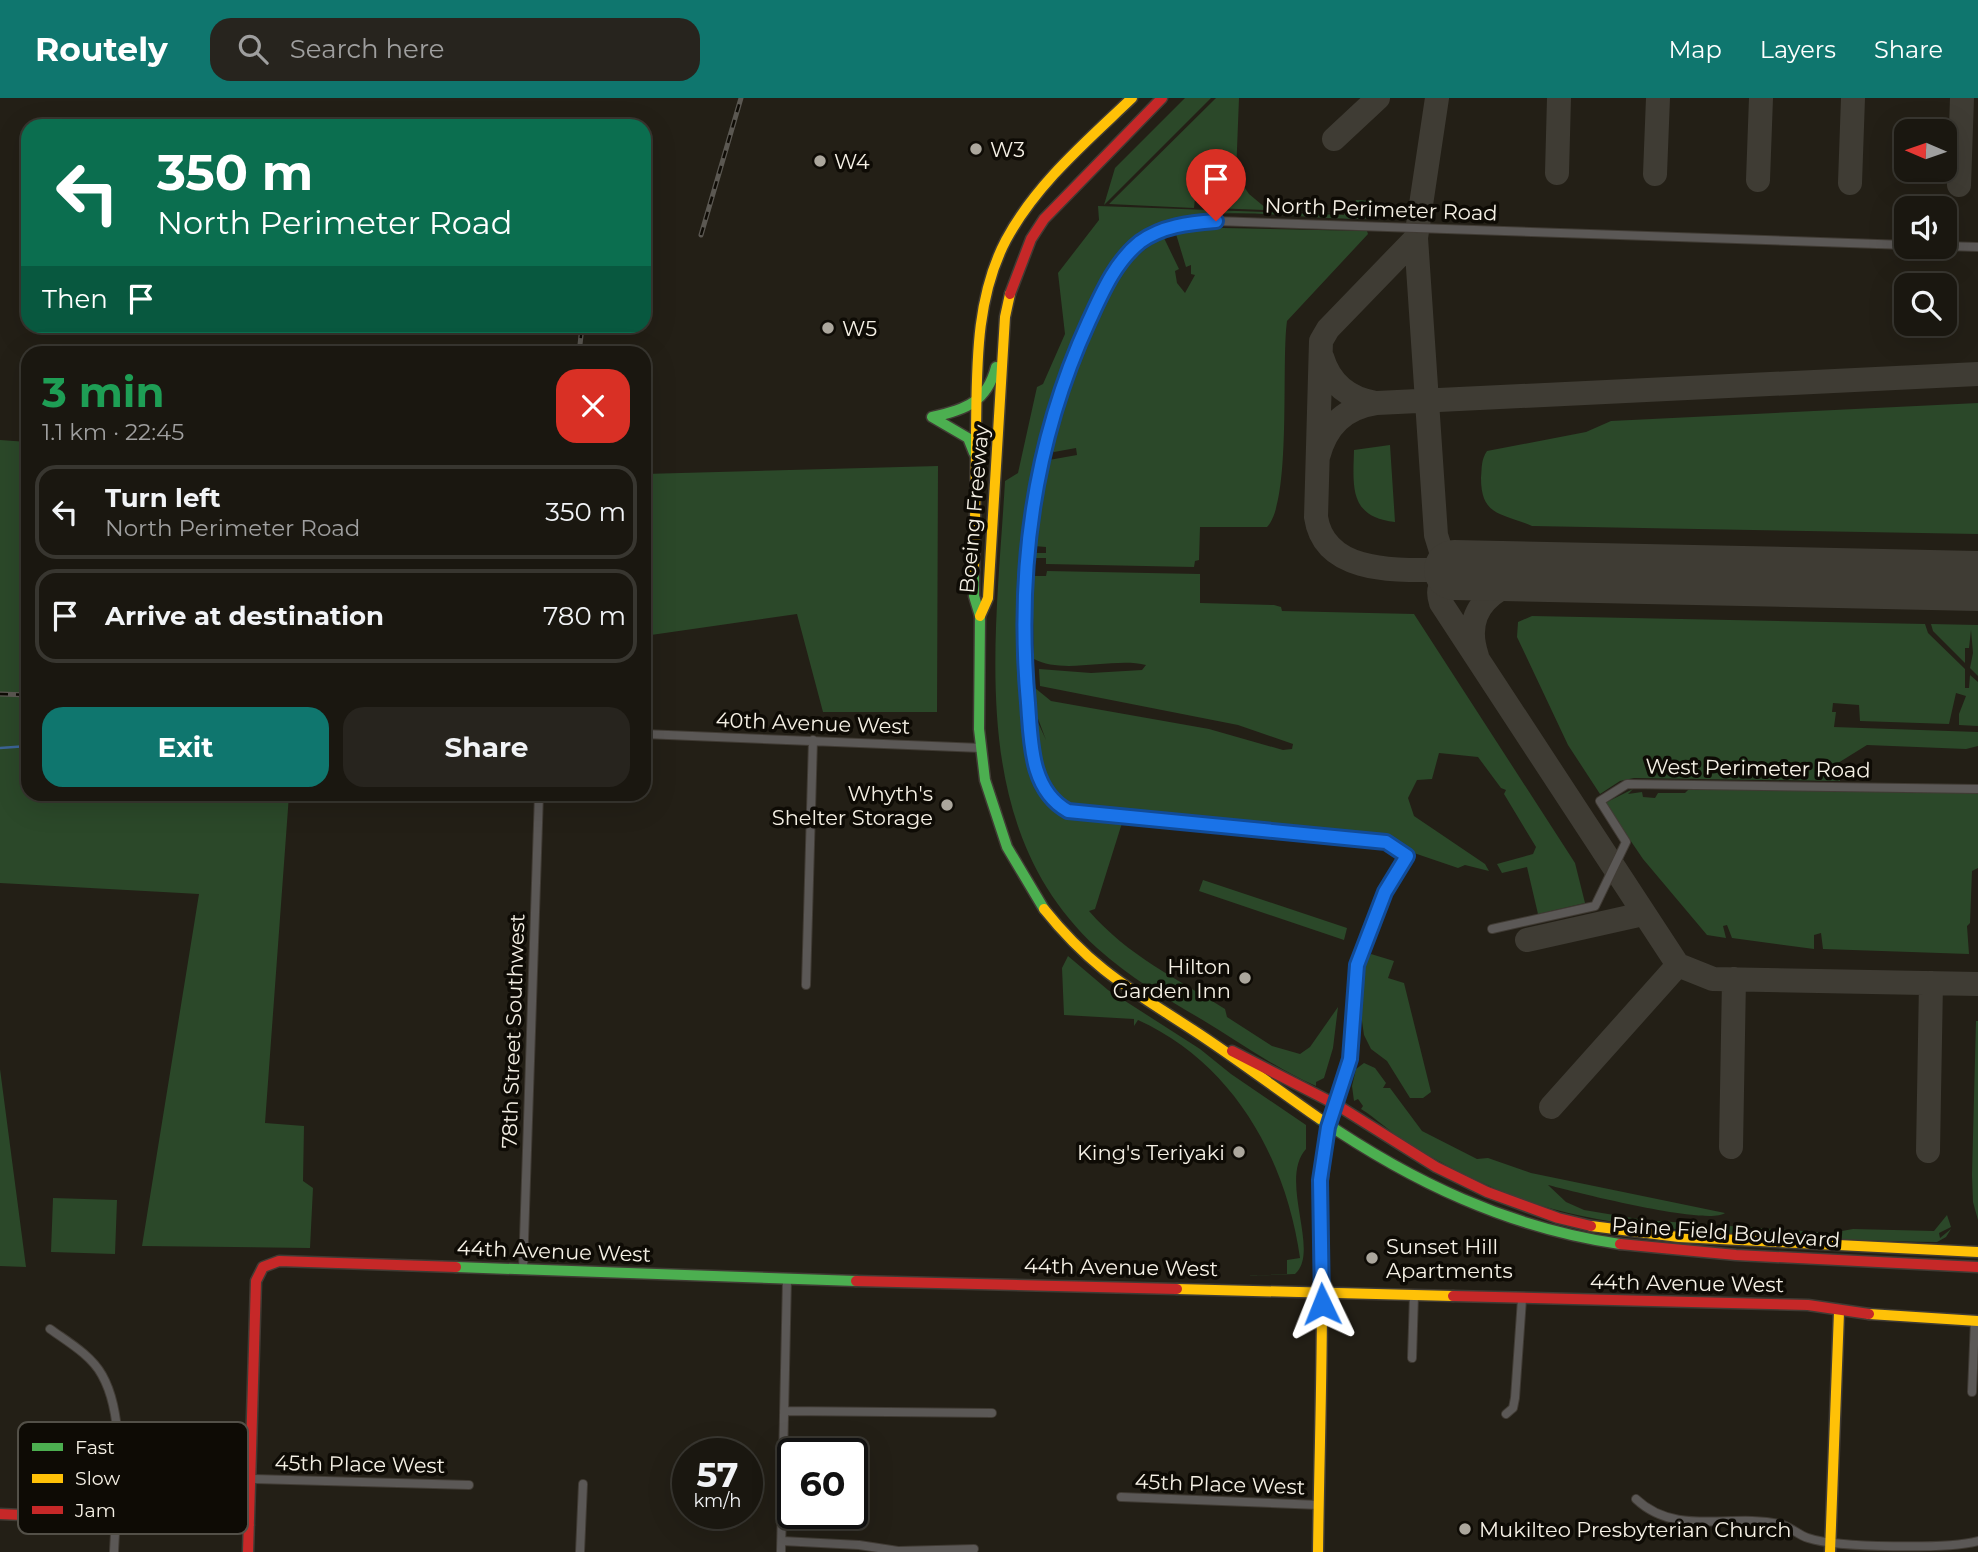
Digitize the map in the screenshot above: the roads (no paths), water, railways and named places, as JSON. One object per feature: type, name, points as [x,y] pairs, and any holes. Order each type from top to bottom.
[{"type":"main road","name":"Boeing Freeway","points":[[980,617],[974,596],[978,338],[984,306],[1005,242],[1030,202],[1057,171],[1132,98]]},
{"type":"main road","name":"Boeing Freeway","points":[[980,617],[988,598],[1005,317],[1021,262],[1044,219],[1162,98]]},
{"type":"main road","points":[[976,460],[973,444],[968,438],[932,417],[977,403],[993,384],[1005,317]]},
{"type":"main road","points":[[980,617],[981,748],[991,803],[1005,844],[1020,874],[1060,931],[1118,984],[1203,1036]]},
{"type":"main road","name":"Paine Field Boulevard","points":[[1203,1036],[1337,1105],[1424,1160],[1487,1192],[1558,1218],[1597,1227],[1679,1237],[1978,1252]]},
{"type":"main road","name":"Paine Field Boulevard","points":[[1203,1036],[1328,1127],[1432,1187],[1524,1224],[1596,1242],[1678,1252],[1978,1266]]},
{"type":"main road","points":[[1318,1552],[1322,1291],[1319,1205],[1328,1127],[1337,1105]]},
{"type":"main road","name":"44th Avenue West","points":[[250,1479],[256,1280],[263,1267],[279,1261],[787,1279],[1808,1305],[1839,1312],[1977,1321]]},
{"type":"main road","points":[[1830,1547],[1839,1312]]},
{"type":"main road","points":[[248,1552],[250,1479]]},
{"type":"main road","points":[[0,1514],[18,1515]]},
{"type":"street","name":"North Perimeter Road","points":[[1337,1105],[1350,1059],[1357,965],[1385,892],[1407,856],[1386,842],[1082,814],[1058,805],[1040,784],[1029,720],[1023,642],[1024,577],[1031,508],[1060,393],[1106,285],[1120,263],[1154,234],[1181,225],[1216,221],[1894,245]]},
{"type":"street","points":[[1957,246],[1978,247]]},
{"type":"street","name":"40th Avenue West","points":[[651,734],[981,748]]},
{"type":"street","points":[[806,985],[813,740]]},
{"type":"street","name":"West Perimeter Road","points":[[1492,929],[1595,906],[1626,842],[1600,802],[1627,784],[1978,789]]},
{"type":"street","name":"78th Street Southwest","points":[[523,1269],[539,801]]},
{"type":"street","points":[[781,1552],[787,1279]]},
{"type":"street","points":[[1412,1358],[1414,1295]]},
{"type":"street","points":[[1506,1414],[1513,1408],[1515,1398],[1521,1299]]},
{"type":"street","points":[[1972,1392],[1977,1321]]},
{"type":"street","points":[[50,1329],[90,1359],[102,1375],[111,1395],[115,1422]]},
{"type":"street","points":[[784,1411],[992,1413]]},
{"type":"street","name":"45th Place West","points":[[250,1479],[469,1485]]},
{"type":"street","points":[[580,1552],[583,1484]]},
{"type":"street","name":"45th Place West","points":[[1121,1497],[1318,1505]]},
{"type":"street","points":[[1636,1499],[1648,1511],[1668,1519],[1779,1524],[1830,1547],[1947,1548],[1978,1541]]},
{"type":"street","points":[[114,1552],[115,1534]]},
{"type":"street","points":[[782,1541],[898,1550],[974,1549]]},
{"type":"waterway","points":[[0,748],[21,746]]},
{"type":"railway","points":[[701,235],[741,98]]},
{"type":"railway","points":[[580,346],[581,333]]},
{"type":"railway","points":[[0,694],[21,695]]},
{"type":"place","name":"W3","points":[[976,149]]},
{"type":"place","name":"W4","points":[[820,161]]},
{"type":"place","name":"W5","points":[[828,328]]},
{"type":"place","name":"Whyth's Shelter Storage","points":[[947,805]]},
{"type":"place","name":"Hilton Garden Inn","points":[[1245,978]]},
{"type":"place","name":"King's Teriyaki","points":[[1239,1152]]},
{"type":"place","name":"Sunset Hill Apartments","points":[[1372,1258]]},
{"type":"place","name":"Mukilteo Presbyterian Church","points":[[1465,1529]]}]
